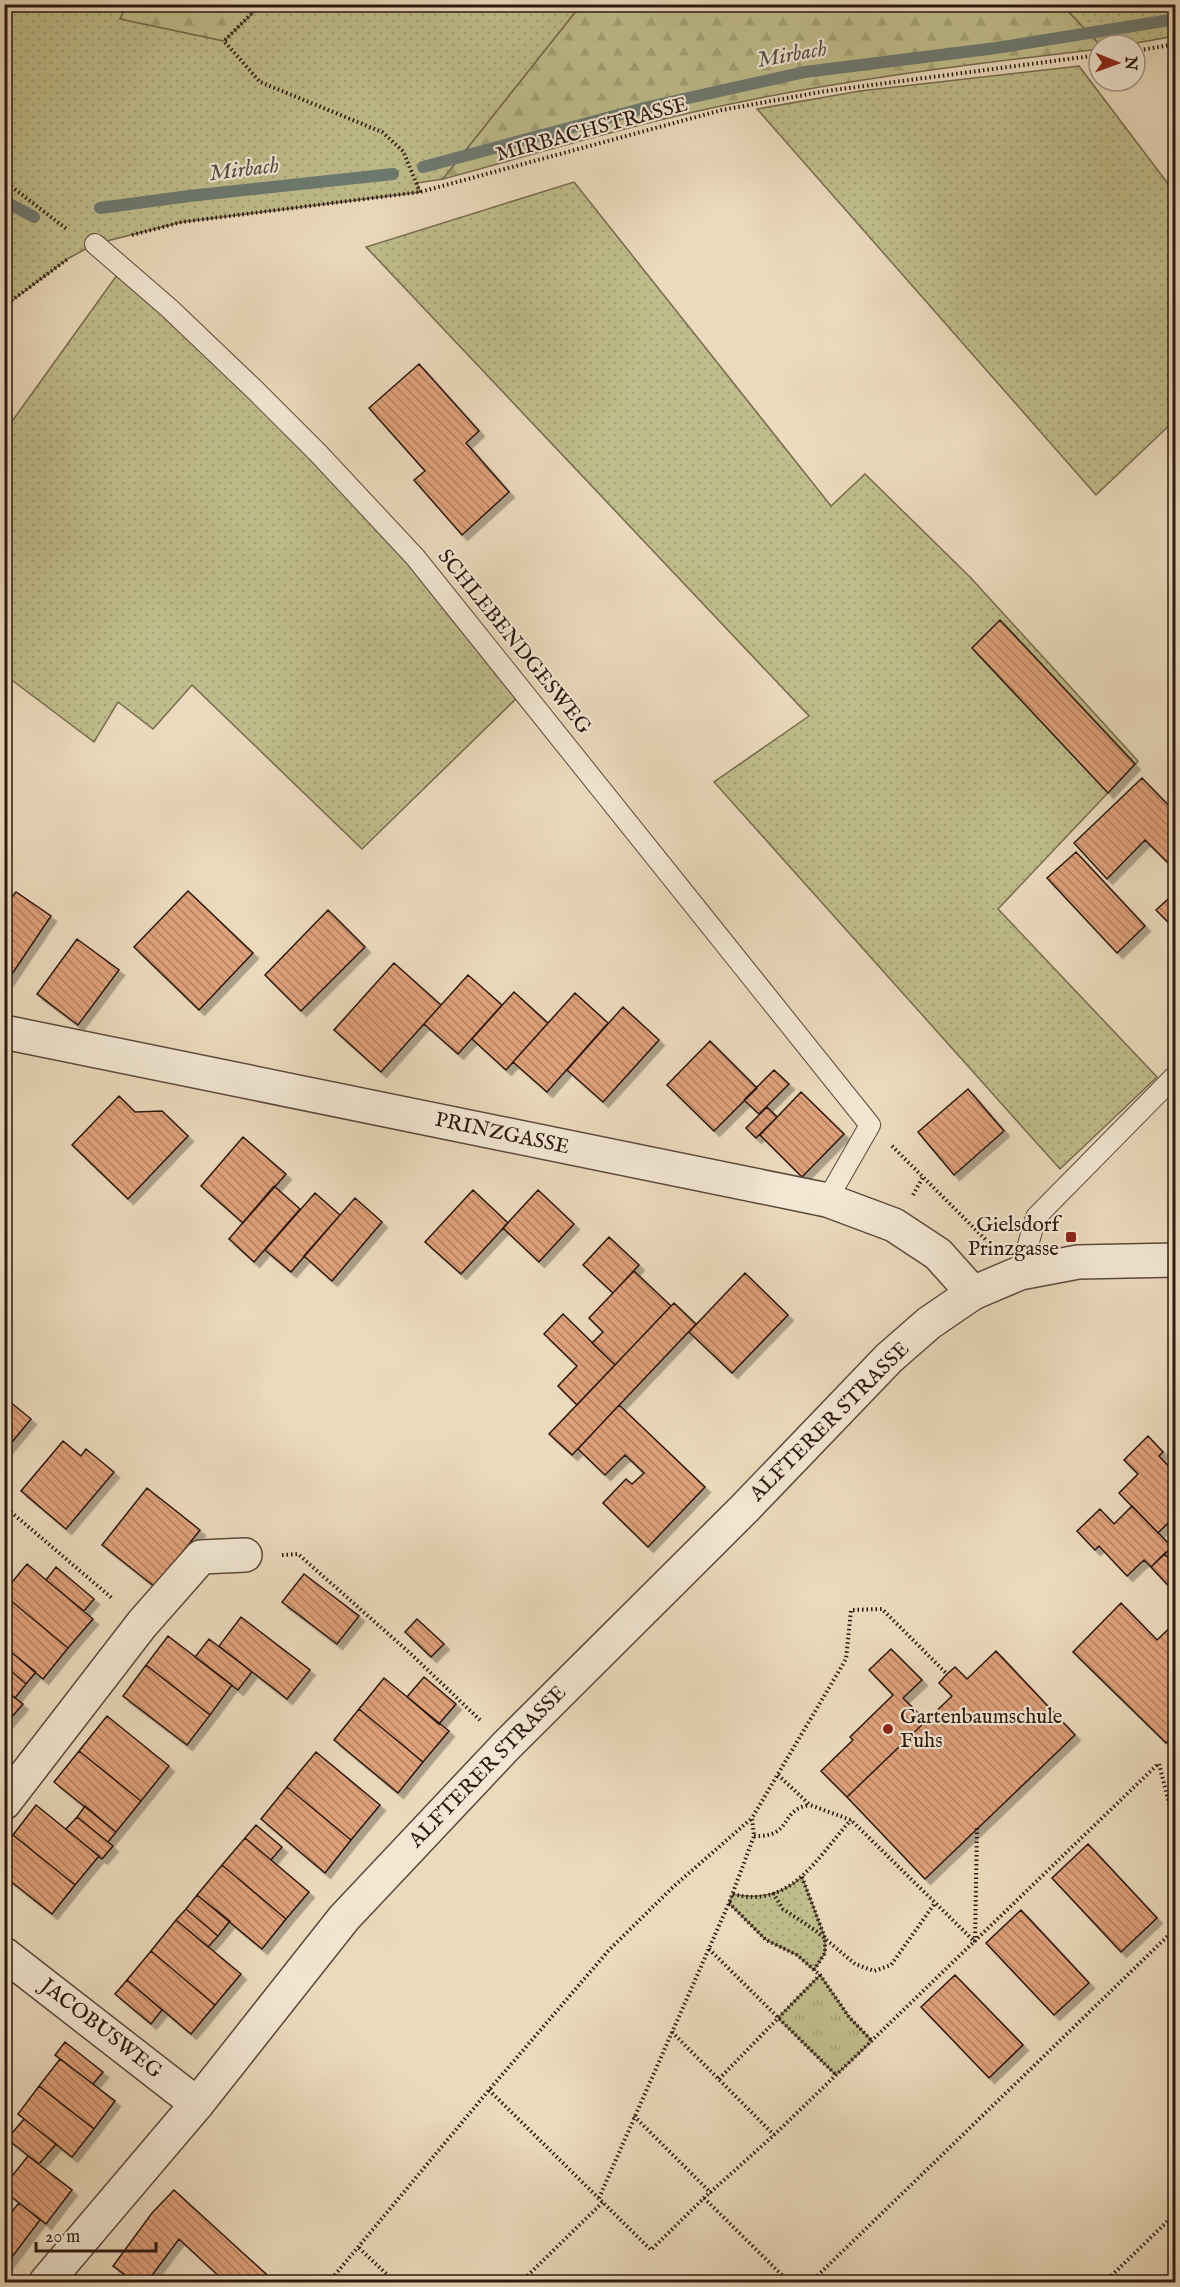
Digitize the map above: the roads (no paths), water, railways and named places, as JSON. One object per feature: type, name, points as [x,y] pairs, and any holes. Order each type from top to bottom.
[{"type":"street","name":"PRINZGASSE","points":[[4,1032],[827,1200],[894,1225],[938,1254],[973,1293]]},
{"type":"street","name":"ALFTERER STRASSE","points":[[46,2283],[197,2104],[344,1918],[506,1746],[744,1509],[889,1358],[929,1323],[973,1293],[1020,1273],[1078,1262],[1176,1260]]},
{"type":"street","points":[[4,1803],[142,1624],[201,1557],[244,1555]]},
{"type":"street","name":"JACOBUSWEG","points":[[4,1954],[197,2104]]},
{"type":"lane","name":"SCHLEBENDGESWEG","points":[[95,244],[169,308],[256,391],[318,453],[415,557],[870,1125],[827,1200]]},
{"type":"lane","points":[[1020,1273],[1036,1217],[1176,1075]]},
{"type":"waterway","name":"Mirbach","points":[[423,167],[648,107],[805,72],[996,48],[1176,19]]},
{"type":"waterway","name":"Mirbach","points":[[100,208],[393,174]]},
{"type":"waterway","name":"Mirbach","points":[[4,201],[34,217]]},
{"type":"place","name":"Gielsdorf Prinzgasse","points":[[1071,1237]]},
{"type":"place","name":"Gartenbaumschule Fuhs","points":[[888,1729]]}]
